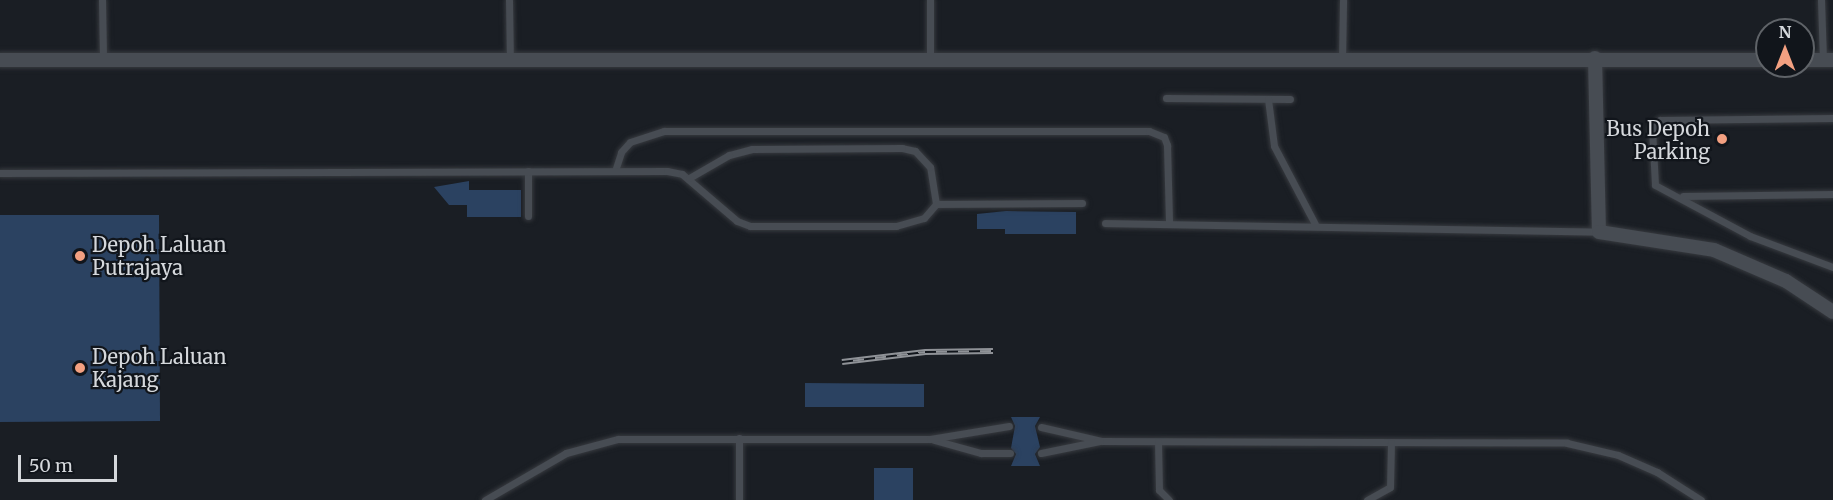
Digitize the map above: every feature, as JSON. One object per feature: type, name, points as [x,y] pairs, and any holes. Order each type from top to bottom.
[{"type":"street","points":[[0,60],[930,62],[1595,58],[1755,60]]},
{"type":"street","points":[[1595,58],[1599,232],[1714,250],[1786,281],[1833,312]]},
{"type":"lane","points":[[102,0],[103,60]]},
{"type":"lane","points":[[509,0],[510,61]]},
{"type":"lane","points":[[930,0],[930,62]]},
{"type":"lane","points":[[1342,60],[1343,0]]},
{"type":"lane","points":[[1821,0],[1828,60]]},
{"type":"lane","points":[[1166,99],[1290,99]]},
{"type":"lane","points":[[1268,99],[1274,146],[1315,224]]},
{"type":"lane","points":[[1833,118],[1656,122],[1653,182],[1750,236],[1833,267]]},
{"type":"lane","points":[[615,171],[621,152],[630,142],[664,131],[1149,131],[1164,137],[1167,145],[1169,224]]},
{"type":"lane","points":[[689,178],[729,155],[752,149],[902,148],[915,152],[930,167],[936,204]]},
{"type":"lane","points":[[528,171],[528,216]]},
{"type":"lane","points":[[0,173],[677,172],[689,178],[737,221],[750,226],[896,226],[924,218],[936,204],[1082,204]]},
{"type":"lane","points":[[1680,196],[1833,194]]},
{"type":"lane","points":[[1105,224],[1315,224],[1599,232]]},
{"type":"lane","points":[[485,500],[590,443],[739,438],[930,439],[1009,426]]},
{"type":"lane","points":[[1041,427],[1102,441],[1567,443],[1628,459],[1701,500]]},
{"type":"lane","points":[[739,438],[739,500]]},
{"type":"lane","points":[[930,439],[981,453],[1010,453]]},
{"type":"lane","points":[[1041,453],[1102,441]]},
{"type":"lane","points":[[1158,442],[1159,490],[1170,500]]},
{"type":"lane","points":[[1367,500],[1390,487],[1391,443]]},
{"type":"building","points":[[469,181],[469,190],[521,190],[521,217],[467,217],[467,205],[449,205],[434,187]]},
{"type":"building","points":[[1006,211],[1076,212],[1076,234],[1005,234],[1005,229],[977,229],[977,214]]},
{"type":"building","points":[[0,215],[159,215],[160,421],[0,422]]},
{"type":"building","points":[[805,383],[924,384],[924,407],[805,407]]},
{"type":"building","points":[[1011,417],[1040,417],[1035,426],[1040,447],[1035,454],[1040,466],[1011,466],[1016,454],[1011,448],[1015,426]]},
{"type":"building","points":[[874,468],[913,468],[913,500],[874,500]]},
{"type":"railway","points":[[842,362],[925,352],[993,351]]},
{"type":"place","name":"Bus Depoh Parking","points":[[1722,139]]},
{"type":"place","name":"Depoh Laluan Putrajaya","points":[[80,256]]},
{"type":"place","name":"Depoh Laluan Kajang","points":[[80,368]]}]
